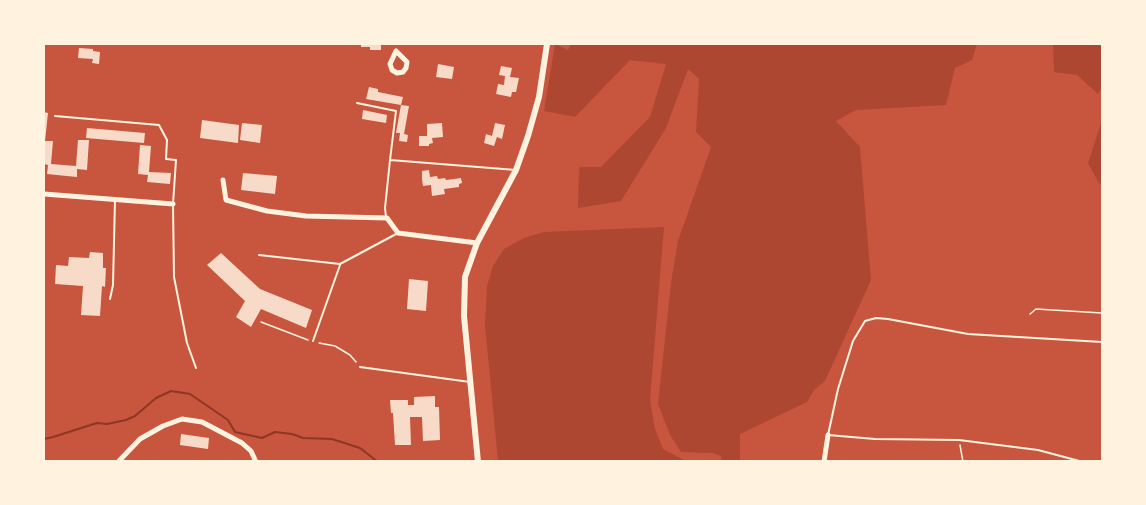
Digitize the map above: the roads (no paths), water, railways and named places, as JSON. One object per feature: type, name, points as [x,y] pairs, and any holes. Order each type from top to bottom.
[{"type":"street","points":[[396,51],[397,44]]},
{"type":"street","points":[[478,462],[464,288],[469,261],[516,170],[539,98],[547,44]]},
{"type":"street","points":[[223,180],[225,200],[267,211],[306,216],[387,218],[398,233],[477,243]]},
{"type":"street","points":[[44,194],[173,204]]},
{"type":"street","points":[[118,462],[140,439],[163,426],[182,420],[202,422],[242,443],[251,452],[256,462]]},
{"type":"street","points":[[824,462],[828,435]]},
{"type":"lane","points":[[357,103],[396,111],[385,208],[387,218]]},
{"type":"lane","points":[[56,116],[159,125],[168,140],[166,159],[176,160],[173,204],[174,277],[187,343],[196,368]]},
{"type":"lane","points":[[390,160],[516,170]]},
{"type":"lane","points":[[110,299],[113,285],[115,199]]},
{"type":"lane","points":[[259,255],[340,264],[398,233]]},
{"type":"lane","points":[[313,341],[340,264]]},
{"type":"lane","points":[[1083,462],[1038,450],[959,440],[859,439],[828,435],[838,389],[853,341],[865,321],[876,318],[888,319],[978,335],[1102,342]]},
{"type":"lane","points":[[360,367],[470,382]]},
{"type":"waterway","points":[[44,439],[97,423],[107,424],[126,420],[135,416],[156,398],[171,391],[190,394],[228,420],[235,432],[262,438],[275,432],[303,438],[332,439],[360,448],[378,462]]}]
